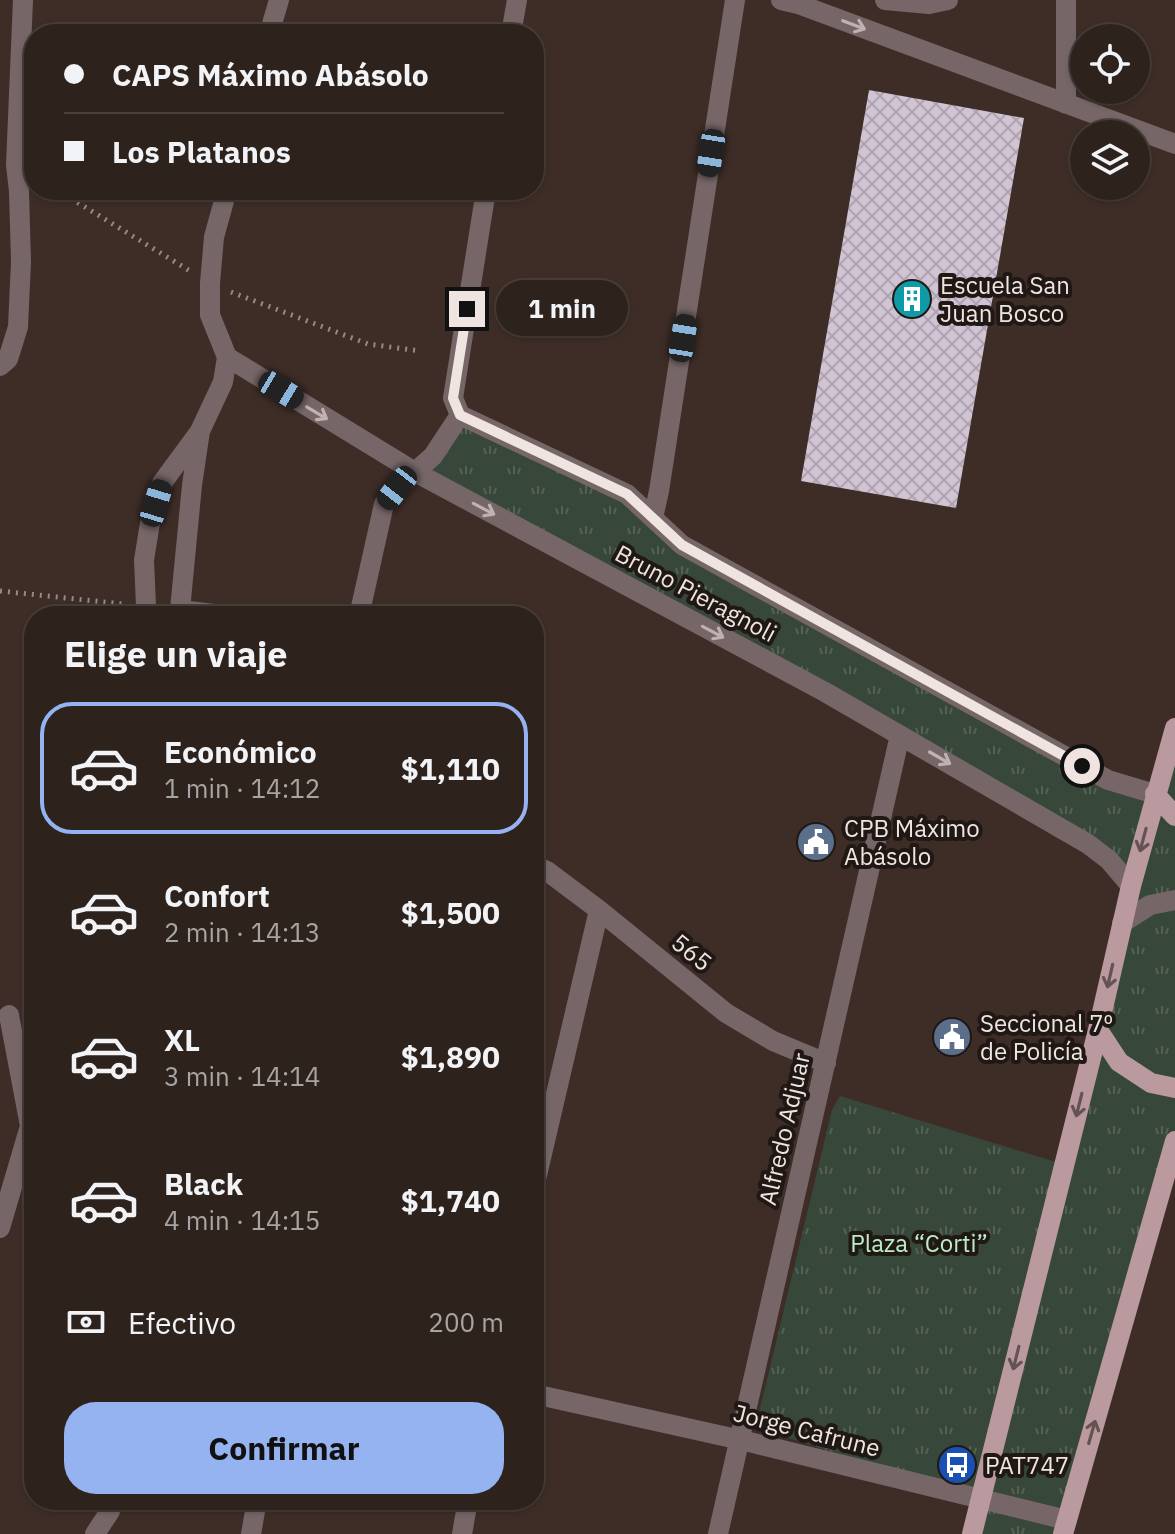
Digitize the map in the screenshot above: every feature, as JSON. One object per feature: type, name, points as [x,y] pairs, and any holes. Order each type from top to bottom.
[{"type":"main road","points":[[972,1534],[1131,886],[1175,728]]},
{"type":"main road","points":[[1155,794],[1175,816]]},
{"type":"main road","points":[[1098,1030],[1119,1062],[1151,1083],[1175,1088]]},
{"type":"main road","points":[[1065,1527],[1175,1141]]},
{"type":"street","points":[[0,366],[8,359],[18,327],[21,262],[16,165],[23,0]]},
{"type":"street","points":[[272,24],[279,0]]},
{"type":"street","points":[[513,24],[517,0]]},
{"type":"street","points":[[653,518],[735,0]]},
{"type":"street","points":[[782,0],[794,0]]},
{"type":"street","points":[[782,0],[1175,144]]},
{"type":"street","points":[[885,0],[929,4],[948,0]]},
{"type":"street","points":[[1066,0],[1066,104]]},
{"type":"street","points":[[0,181],[19,191]]},
{"type":"street","points":[[146,606],[144,560],[150,523],[162,483],[200,431],[223,382],[227,357],[210,315],[210,283],[214,237],[224,200]]},
{"type":"street","points":[[361,606],[384,504],[433,456],[460,415],[453,398],[484,200]]},
{"type":"street","points":[[0,250],[21,262]]},
{"type":"street","name":"Bruno Pieragnoli","points":[[227,357],[415,472],[825,692],[1088,844],[1109,860],[1131,886]]},
{"type":"street","name":"Bruno Pieragnoli","points":[[460,415],[627,494],[682,545],[1108,780],[1155,794]]},
{"type":"street","points":[[180,606],[200,431]]},
{"type":"street","name":"Alfredo Adjuar","points":[[718,1534],[900,735]]},
{"type":"street","name":"565","points":[[544,870],[726,1013],[773,1041],[826,1063]]},
{"type":"street","points":[[1122,923],[1150,905],[1175,900]]},
{"type":"street","points":[[544,1145],[599,910]]},
{"type":"street","points":[[9,1015],[24,1094]]},
{"type":"street","points":[[0,1228],[24,1146]]},
{"type":"street","name":"Jorge Cafrune","points":[[544,1396],[741,1440],[980,1500],[1065,1527]]},
{"type":"street","points":[[95,1534],[110,1510]]},
{"type":"street","points":[[251,1534],[255,1510]]},
{"type":"street","points":[[462,1534],[466,1510]]},
{"type":"path","points":[[73,200],[210,283],[368,344],[420,351]]},
{"type":"path","points":[[0,591],[146,606]]},
{"type":"green space","points":[[460,415],[627,494],[682,545],[1155,794],[1175,728],[1175,1141],[1063,1534],[972,1534],[1131,886],[1109,860],[415,472]]},
{"type":"green space","name":"Plaza “Corti”","points":[[840,1096],[1059,1163],[974,1498],[764,1430],[759,1413],[832,1110]]},
{"type":"building","name":"Escuela San Juan Bosco","points":[[869,90],[1024,118],[956,508],[801,481]]},
{"type":"place","name":"Escuela San Juan Bosco","points":[[912,299]]},
{"type":"place","name":"CPB Máximo Abásolo","points":[[816,842]]},
{"type":"place","name":"Seccional 7º de Policía","points":[[952,1037]]},
{"type":"place","name":"PAT747","points":[[957,1465]]},
{"type":"route","points":[[467,309],[453,398],[460,415],[627,494],[682,545],[1082,766]]}]
